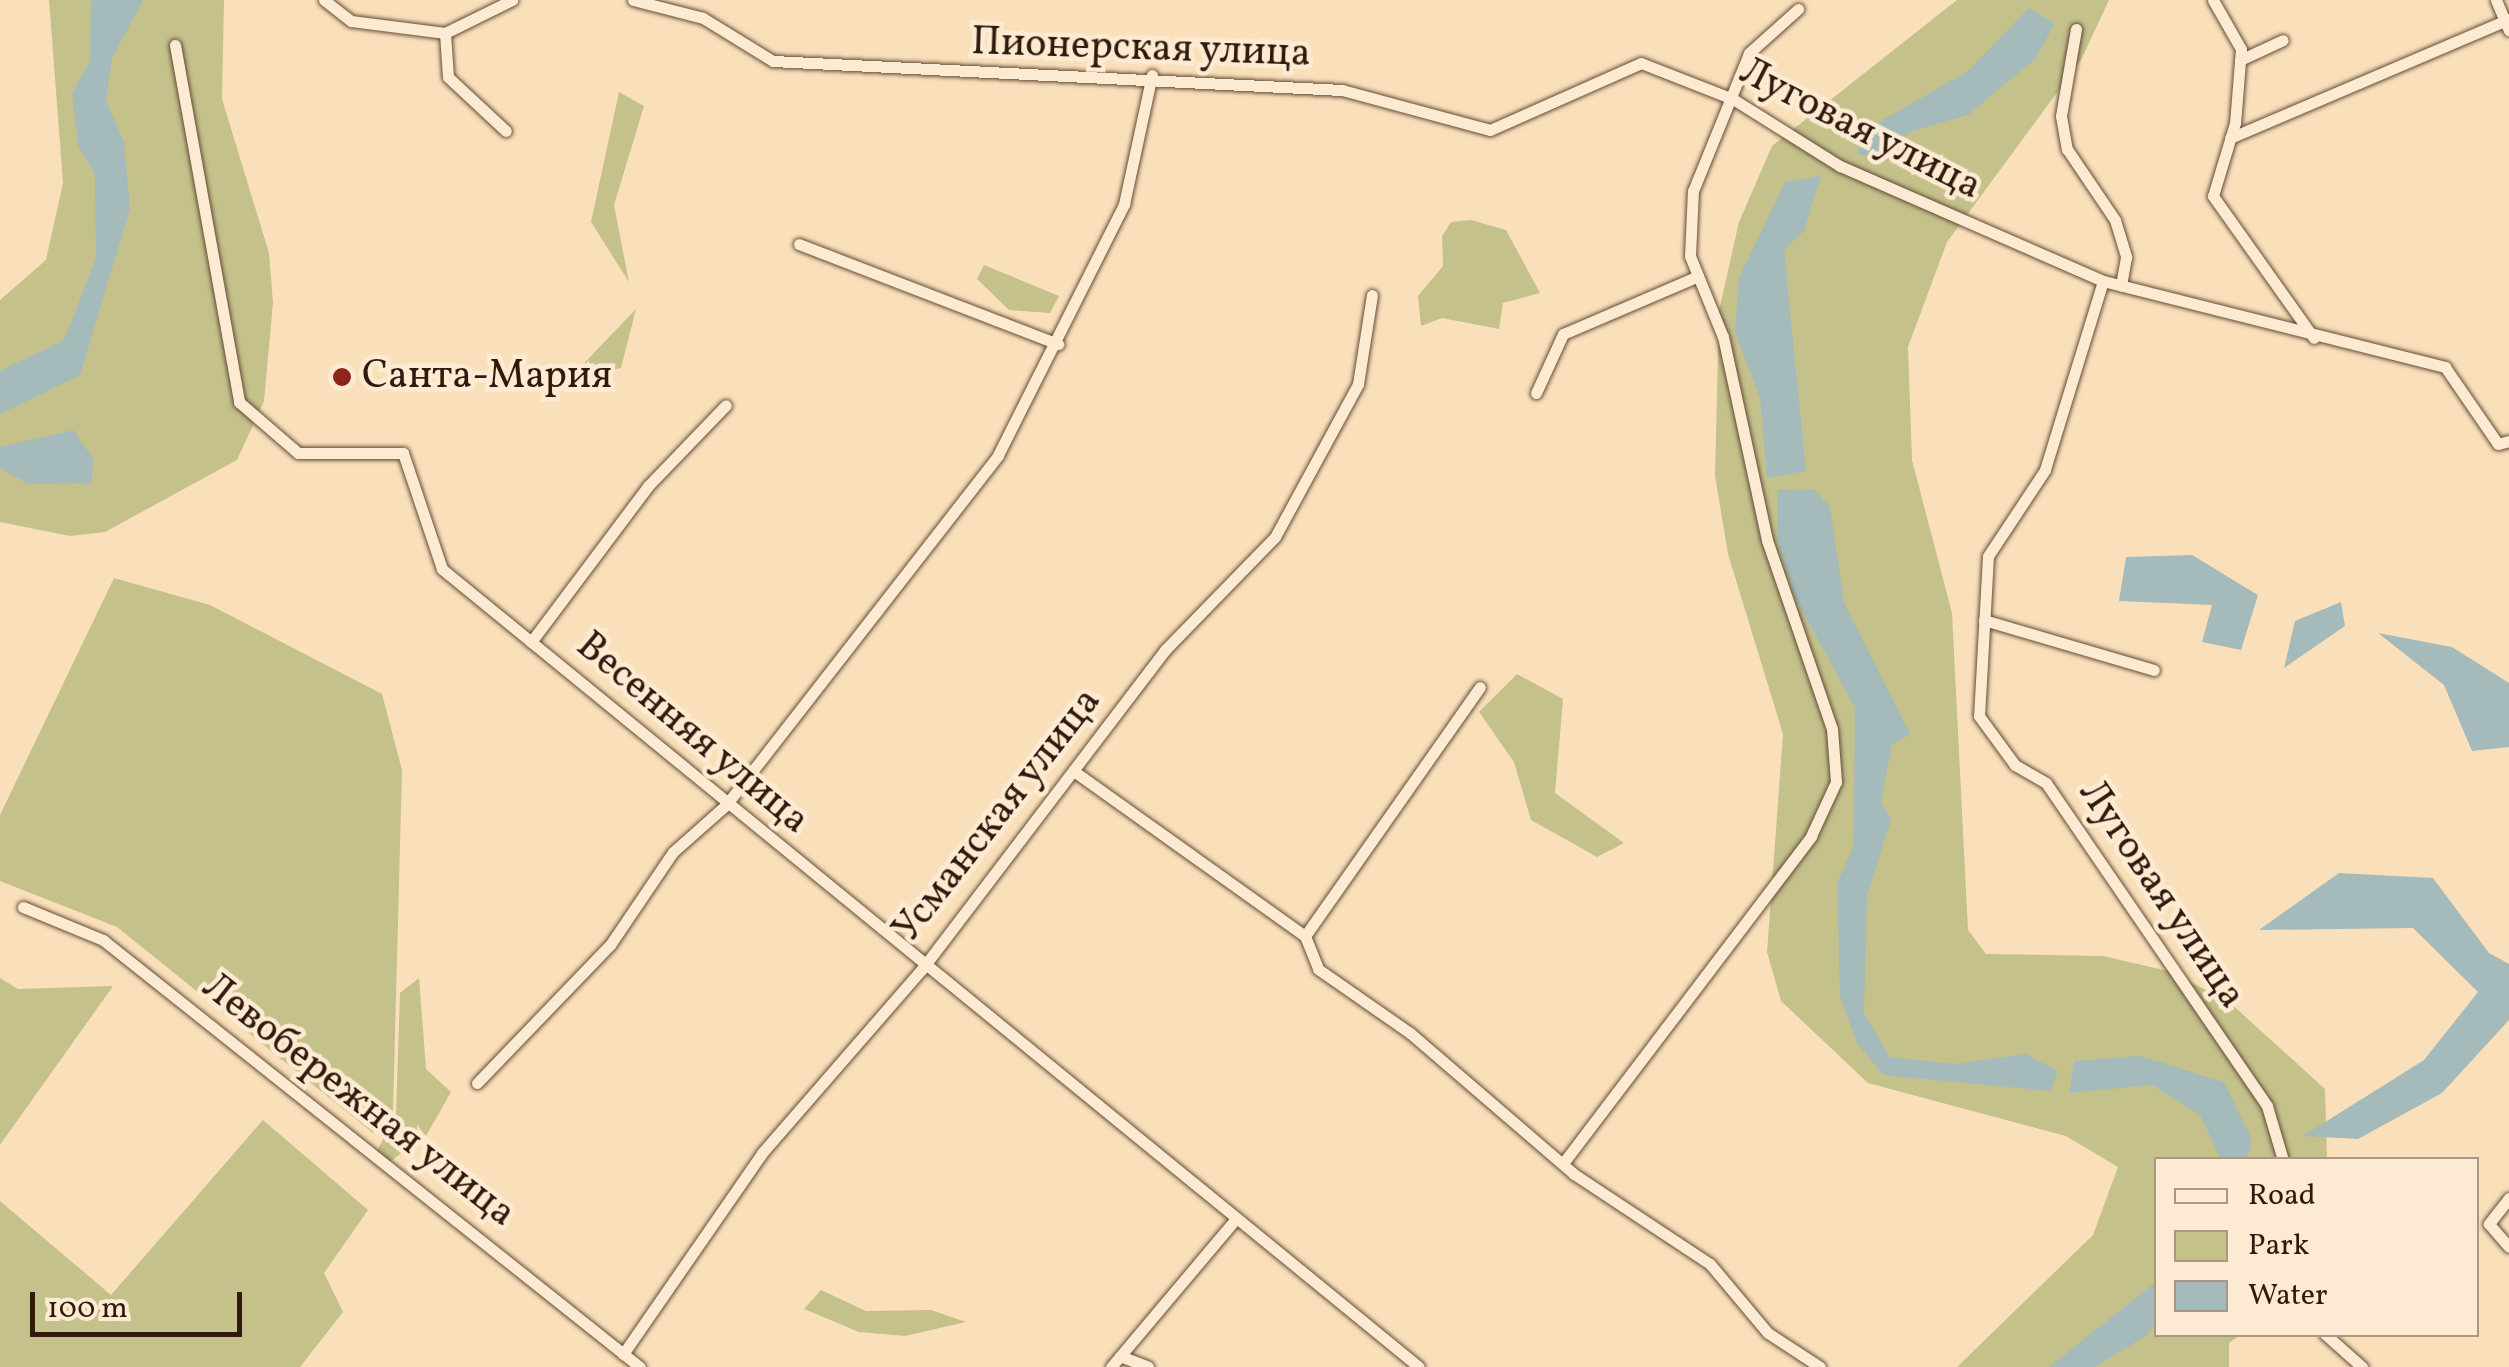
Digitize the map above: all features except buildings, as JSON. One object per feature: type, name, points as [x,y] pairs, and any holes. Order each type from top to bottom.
[{"type":"street","points":[[324,0],[351,21],[445,33],[512,0]]},
{"type":"street","name":"Пионерская улица","points":[[633,0],[703,18],[773,61],[1152,75],[1342,90],[1490,130],[1642,63]]},
{"type":"street","points":[[2213,0],[2240,60],[2230,138],[2213,196],[2314,338]]},
{"type":"street","points":[[2230,138],[2508,23],[2496,0]]},
{"type":"street","points":[[1564,1162],[1811,836],[1836,782],[1832,729],[1767,540],[1723,338],[1698,276],[1692,192],[1733,100],[1748,54],[1798,9]]},
{"type":"street","points":[[2076,29],[2061,116],[2067,149],[2115,220],[2126,256],[2121,286]]},
{"type":"street","points":[[445,33],[448,77],[506,131]]},
{"type":"street","points":[[2240,60],[2283,40]]},
{"type":"street","name":"Весенняя улица","points":[[176,45],[239,402],[298,453],[403,454],[442,569],[922,969],[1233,1222],[1419,1367]]},
{"type":"street","name":"Луговая улица","points":[[1642,63],[1733,100],[1840,166],[2103,282],[2314,338],[2445,367],[2498,444],[2509,440]]},
{"type":"street","points":[[476,1083],[610,945],[673,852],[726,805],[998,455],[1058,344],[1124,204],[1152,75]]},
{"type":"street","points":[[799,244],[1058,344]]},
{"type":"street","points":[[1536,393],[1564,334],[1698,276]]},
{"type":"street","name":"Луговая улица","points":[[2103,282],[2045,470],[1988,556],[1979,716],[2015,765],[2046,783],[2267,1106],[2282,1157]]},
{"type":"street","name":"Усманская улица","points":[[624,1354],[762,1152],[922,969],[1166,649],[1276,537],[1358,384],[1372,294]]},
{"type":"street","points":[[531,642],[648,486],[726,405]]},
{"type":"street","points":[[1984,620],[2154,670]]},
{"type":"street","points":[[1305,936],[1480,687]]},
{"type":"street","points":[[1075,772],[1305,936],[1318,969],[1564,1162],[1710,1264],[1768,1333],[1820,1367]]},
{"type":"street","name":"Левобережная улица","points":[[23,907],[103,940],[640,1367]]},
{"type":"street","points":[[2509,1198],[2490,1224],[2509,1247]]},
{"type":"street","points":[[1111,1367],[1233,1222]]},
{"type":"street","points":[[2328,1337],[2362,1367]]},
{"type":"street","points":[[1120,1356],[1148,1367]]},
{"type":"green space","points":[[49,0],[224,0],[222,99],[269,253],[273,303],[264,401],[237,460],[105,532],[70,536],[0,522],[0,300],[46,260],[63,183]]},
{"type":"green space","points":[[1957,0],[2109,0],[2081,60],[1947,242],[1908,347],[1912,460],[1952,613],[1968,930],[1986,954],[2103,956],[2168,971],[2228,1001],[2325,1089],[2327,1157],[2154,1157],[2154,1337],[2237,1337],[2229,1343],[2229,1367],[1957,1367],[2093,1235],[2118,1167],[2066,1136],[1868,1083],[1781,1001],[1767,952],[1783,734],[1728,554],[1715,476],[1719,311],[1739,222],[1772,146]]},
{"type":"green space","points":[[619,92],[644,106],[614,205],[629,282],[591,222]]},
{"type":"green space","points":[[1471,220],[1506,230],[1540,293],[1503,303],[1499,329],[1442,318],[1421,326],[1418,296],[1443,266],[1442,236],[1451,222]]},
{"type":"green space","points":[[984,265],[1059,296],[1050,313],[1009,310],[977,279]]},
{"type":"green space","points":[[636,309],[621,368],[567,381]]},
{"type":"green space","points":[[114,578],[210,605],[382,694],[402,770],[393,1112],[373,1133],[117,927],[0,881],[0,815]]},
{"type":"green space","points":[[1517,674],[1563,699],[1555,793],[1624,843],[1597,857],[1531,820],[1514,762],[1479,712]]},
{"type":"green space","points":[[0,978],[18,989],[113,986],[0,1145]]},
{"type":"green space","points":[[419,978],[426,1069],[451,1092],[426,1136],[417,1125],[417,1140],[390,1162],[377,1151],[396,1115],[400,993]]},
{"type":"green space","points":[[263,1120],[368,1210],[324,1273],[343,1312],[300,1367],[0,1367],[0,1201],[111,1295]]},
{"type":"green space","points":[[821,1290],[866,1311],[931,1310],[966,1322],[905,1336],[859,1332],[804,1309]]},
{"type":"water","points":[[91,0],[143,0],[112,58],[106,101],[124,142],[130,209],[80,375],[0,414],[0,371],[64,340],[96,259],[95,175],[78,145],[72,93],[90,61]]},
{"type":"water","points":[[2029,8],[2055,23],[2036,58],[1968,115],[1910,132],[1875,156],[1857,155],[1864,131],[1968,71]]},
{"type":"water","points":[[1821,176],[1804,231],[1784,250],[1806,471],[1767,478],[1760,398],[1735,332],[1739,278],[1785,182]]},
{"type":"water","points":[[73,430],[94,460],[91,483],[28,484],[0,468],[0,447]]},
{"type":"water","points":[[1813,489],[1830,506],[1844,603],[1910,734],[1892,745],[1881,801],[1891,820],[1867,896],[1864,1014],[1890,1057],[1954,1064],[2025,1054],[2058,1071],[2050,1091],[1883,1075],[1857,1043],[1840,997],[1837,883],[1853,848],[1855,708],[1796,599],[1777,539],[1777,490]]},
{"type":"water","points":[[2192,555],[2258,595],[2241,650],[2202,642],[2212,605],[2119,601],[2126,557]]},
{"type":"water","points":[[2341,602],[2345,626],[2284,668],[2295,621]]},
{"type":"water","points":[[2378,633],[2452,647],[2509,683],[2509,747],[2472,751],[2444,685]]},
{"type":"water","points":[[2339,873],[2433,878],[2489,953],[2509,964],[2509,1020],[2442,1093],[2358,1139],[2303,1136],[2424,1060],[2478,992],[2413,928],[2259,930]]},
{"type":"water","points":[[2140,1056],[2224,1082],[2252,1140],[2248,1157],[2220,1157],[2200,1115],[2152,1085],[2069,1093],[2074,1061]]},
{"type":"water","points":[[2154,1284],[2154,1326],[2147,1335],[2095,1367],[2049,1367]]},
{"type":"place","name":"Санта-Мария","points":[[342,377]]}]
